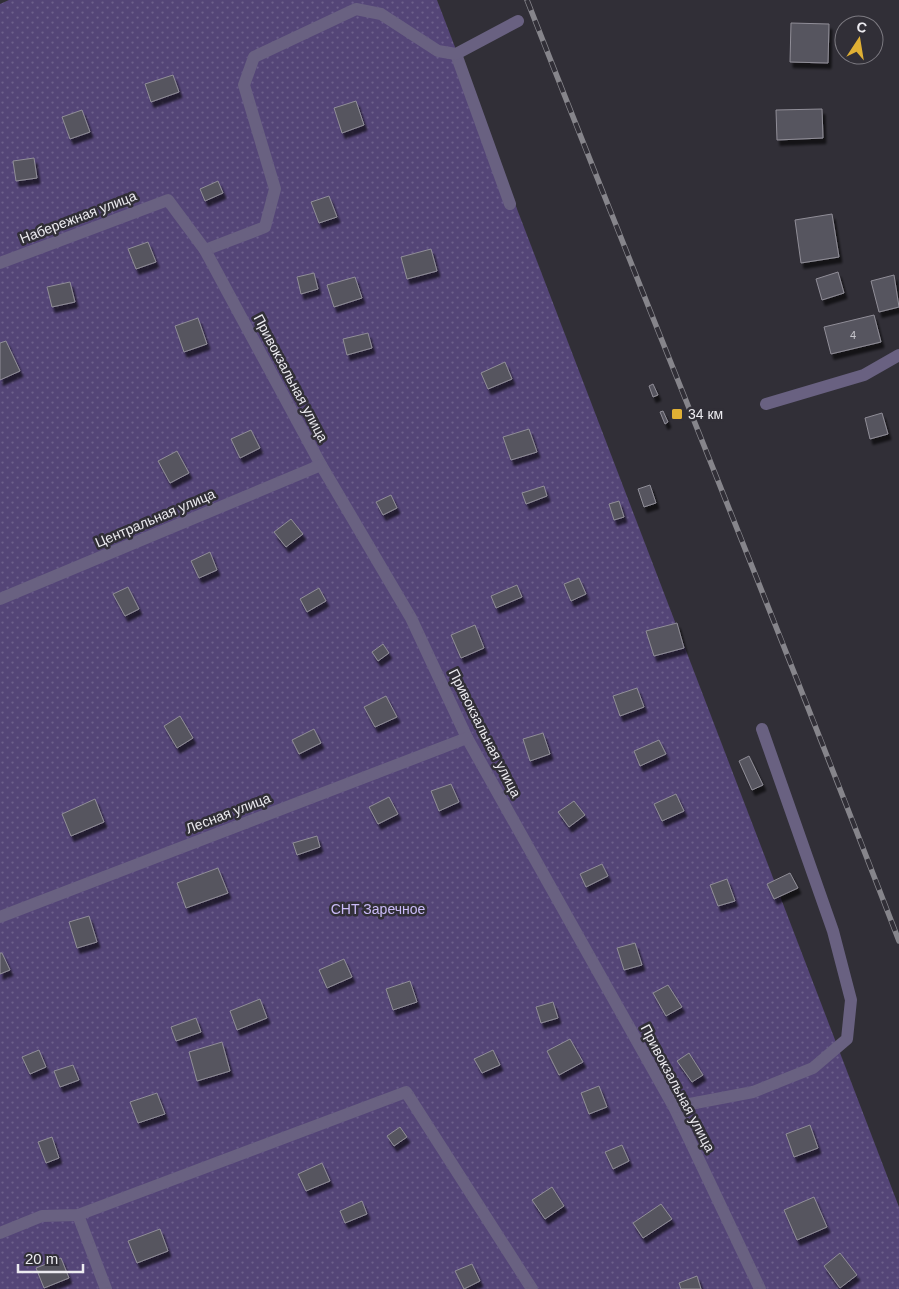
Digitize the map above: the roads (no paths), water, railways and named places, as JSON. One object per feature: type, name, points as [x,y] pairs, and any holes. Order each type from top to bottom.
[{"type":"street","points":[[205,250],[265,227],[275,190],[244,85],[254,57],[354,5],[381,14],[438,51],[456,54],[518,21]]},
{"type":"street","points":[[456,54],[510,204]]},
{"type":"street","name":"Привокзальная улица","points":[[168,200],[205,250],[321,465],[411,618],[467,738],[674,1107],[760,1289]]},
{"type":"street","name":"Набережная улица","points":[[0,263],[168,200]]},
{"type":"street","points":[[766,404],[864,375],[899,355]]},
{"type":"street","name":"Центральная улица","points":[[0,599],[321,465]]},
{"type":"street","points":[[674,1107],[753,1092],[813,1068],[847,1039],[851,1000],[833,931],[762,729]]},
{"type":"street","name":"Лесная улица","points":[[0,917],[467,738]]},
{"type":"street","points":[[0,1233],[42,1216],[78,1215],[406,1092],[532,1289]]},
{"type":"street","points":[[78,1215],[106,1289]]},
{"type":"railway","points":[[527,0],[899,941]]},
{"type":"place","name":"34 км","points":[[677,414]]},
{"type":"park label","name":"СНТ Заречное","points":[[378,909]]}]
